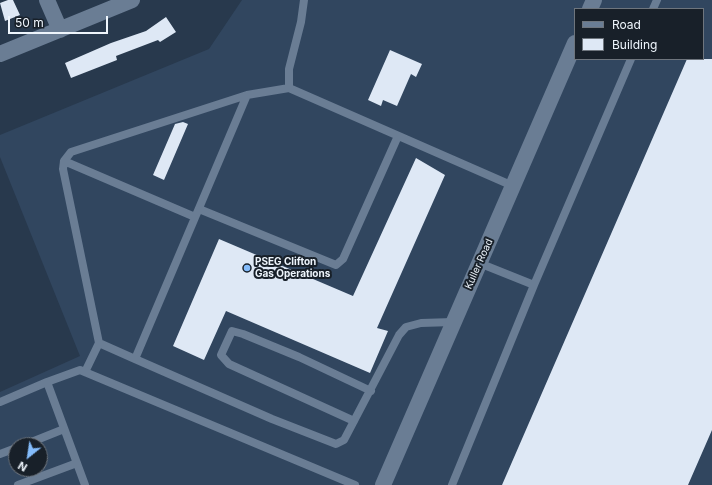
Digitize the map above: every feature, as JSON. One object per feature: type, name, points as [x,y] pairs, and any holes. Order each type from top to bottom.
[{"type":"street","points":[[47,0],[60,30]]},
{"type":"street","points":[[0,54],[132,0]]},
{"type":"street","name":"Kuller Road","points":[[382,485],[574,45]]},
{"type":"lane","points":[[290,88],[289,69],[301,22],[304,0]]},
{"type":"lane","points":[[452,485],[534,285],[631,60]]},
{"type":"lane","points":[[85,372],[99,343],[62,169],[64,161],[71,152],[247,95],[290,88],[513,186]]},
{"type":"lane","points":[[135,358],[247,95]]},
{"type":"lane","points":[[64,161],[336,265],[343,259],[398,136]]},
{"type":"lane","points":[[479,262],[534,285]]},
{"type":"lane","points":[[99,343],[323,440],[336,444],[344,440],[399,335],[406,327],[421,323],[453,322]]},
{"type":"lane","points":[[354,421],[230,364],[221,355],[232,331],[278,348],[371,391]]},
{"type":"lane","points":[[0,402],[80,370],[355,485]]},
{"type":"lane","points":[[47,382],[85,485]]},
{"type":"lane","points":[[44,437],[64,429]]},
{"type":"lane","points":[[18,485],[77,463]]},
{"type":"shaded area","points":[[242,0],[712,0],[712,485],[0,485],[0,392],[80,356],[0,157],[0,135],[209,49]]},
{"type":"building","points":[[13,0],[20,15],[5,21],[0,3]]},
{"type":"building","points":[[166,17],[176,32],[160,42],[158,40],[116,56],[117,60],[71,78],[65,63],[111,43],[146,31]]},
{"type":"building","points":[[390,50],[422,64],[416,77],[411,74],[397,106],[383,100],[381,106],[368,100]]},
{"type":"building","points":[[712,59],[712,430],[688,485],[502,485],[687,60]]},
{"type":"building","points":[[183,122],[188,124],[164,180],[153,175],[175,124]]},
{"type":"building","name":"PSEG Clifton Gas Operations","points":[[416,158],[445,175],[377,328],[388,331],[370,373],[226,311],[204,360],[173,346],[219,239],[353,296]]},
{"type":"place","name":"PSEG Clifton Gas Operations","points":[[247,268]]}]
